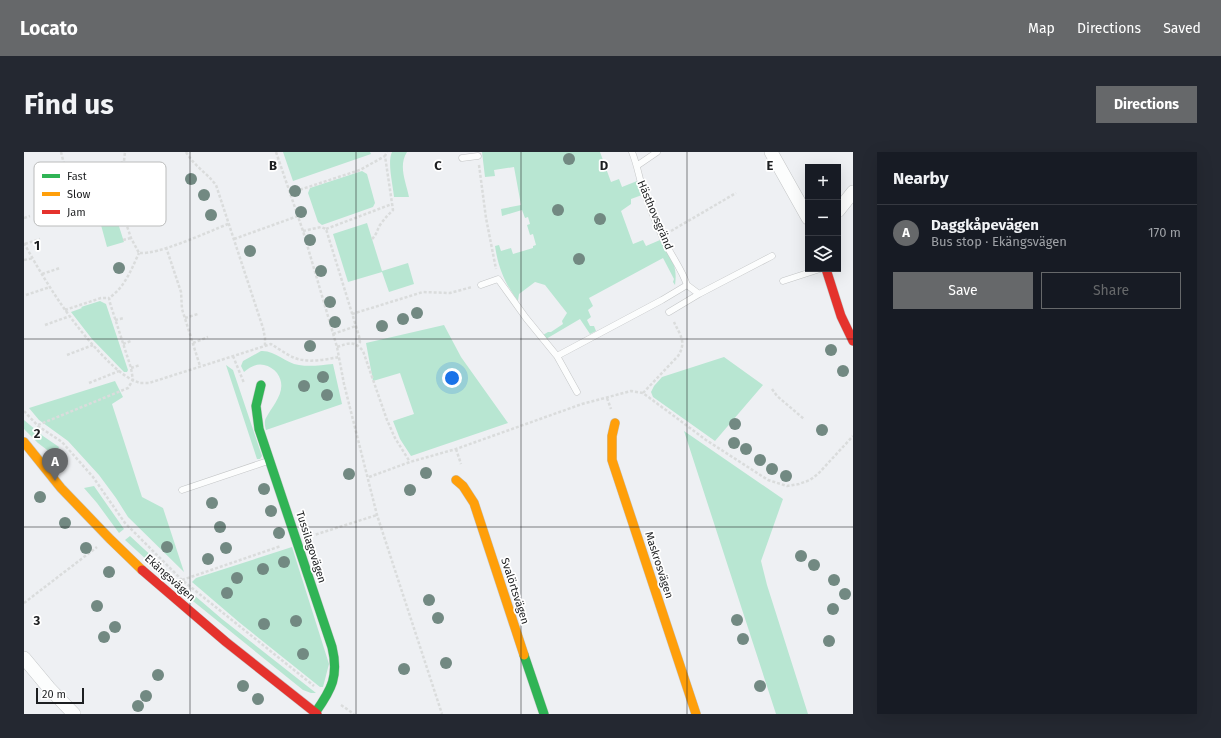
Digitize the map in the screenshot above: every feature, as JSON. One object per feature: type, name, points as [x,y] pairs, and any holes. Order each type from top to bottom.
[{"type":"street","points":[[770,152],[805,213]]},
{"type":"street","points":[[841,207],[853,192]]},
{"type":"street","points":[[827,272],[841,316],[853,340]]},
{"type":"street","name":"Tussilagovägen","points":[[261,385],[256,406],[259,428],[332,647],[336,664],[327,696],[316,713]]},
{"type":"street","name":"Maskrosvägen","points":[[615,422],[612,436],[612,460],[696,714]]},
{"type":"street","name":"Ekängsvägen","points":[[24,442],[55,481],[107,536],[152,579],[208,628],[316,713]]},
{"type":"street","name":"Svalörtsvägen","points":[[456,480],[463,486],[474,503],[544,714]]},
{"type":"street","points":[[24,658],[48,688],[74,714]]},
{"type":"lane","name":"Hästhovsgränd","points":[[632,152],[638,165],[638,172],[644,191],[662,237],[683,274],[687,285],[699,294]]},
{"type":"lane","name":"Hästhovsgränd","points":[[638,165],[657,152]]},
{"type":"lane","points":[[462,158],[478,156]]},
{"type":"lane","points":[[669,312],[699,294],[772,256]]},
{"type":"lane","points":[[783,281],[811,272]]},
{"type":"lane","points":[[481,285],[498,279],[526,318],[558,356],[577,392]]},
{"type":"lane","points":[[558,356],[687,285]]},
{"type":"lane","points":[[182,490],[270,461]]},
{"type":"path","points":[[61,152],[64,162]]},
{"type":"path","points":[[122,162],[125,152]]},
{"type":"path","points":[[186,152],[195,165],[210,177],[216,185],[263,328],[265,346]]},
{"type":"path","points":[[276,152],[290,190],[338,347],[349,404],[369,477],[377,515],[442,714]]},
{"type":"path","points":[[290,190],[299,190],[360,170],[385,156],[387,152]]},
{"type":"path","points":[[372,238],[393,210],[385,156]]},
{"type":"path","points":[[478,156],[486,218],[498,279]]},
{"type":"path","points":[[662,237],[736,193]]},
{"type":"path","points":[[326,229],[392,204]]},
{"type":"path","points":[[24,218],[30,216]]},
{"type":"path","points":[[234,239],[298,216]]},
{"type":"path","points":[[127,226],[135,248],[139,253],[146,254],[228,224]]},
{"type":"path","points":[[303,231],[322,226],[326,229],[356,326],[360,342],[358,345]]},
{"type":"path","points":[[123,240],[131,238]]},
{"type":"path","points":[[40,239],[24,243],[65,310],[92,345],[119,372],[140,383],[149,383],[271,344],[302,360],[339,357]]},
{"type":"path","points":[[166,247],[181,292],[181,304],[200,366]]},
{"type":"path","points":[[65,310],[102,298],[109,298],[118,292],[125,282],[139,253]]},
{"type":"path","points":[[336,258],[340,257]]},
{"type":"path","points":[[24,260],[33,258]]},
{"type":"path","points":[[42,274],[60,268]]},
{"type":"path","points":[[352,314],[423,292],[450,293],[481,285]]},
{"type":"path","points":[[26,295],[50,287]]},
{"type":"path","points":[[38,426],[128,388],[133,380],[131,368],[109,298]]},
{"type":"path","points":[[643,393],[682,350],[683,341],[669,312]]},
{"type":"path","points":[[185,318],[198,314]]},
{"type":"path","points":[[46,325],[70,316]]},
{"type":"path","points":[[115,320],[124,318]]},
{"type":"path","points":[[333,334],[356,326]]},
{"type":"path","points":[[193,343],[208,337]]},
{"type":"path","points":[[123,344],[131,341]]},
{"type":"path","points":[[338,347],[352,343],[358,345],[363,351],[387,420],[395,438],[410,462]]},
{"type":"path","points":[[67,354],[92,345]]},
{"type":"path","points":[[233,356],[241,377]]},
{"type":"path","points":[[131,368],[140,365]]},
{"type":"path","points":[[89,383],[119,372]]},
{"type":"path","points":[[772,389],[777,396],[804,419]]},
{"type":"path","points":[[24,411],[38,426],[62,442],[93,477],[125,522],[182,580],[319,690]]},
{"type":"path","points":[[182,580],[377,515]]},
{"type":"path","points":[[24,603],[98,546]]},
{"type":"path","points":[[339,704],[354,714]]},
{"type":"green space","points":[[283,152],[370,152],[371,154],[293,181]]},
{"type":"green space","points":[[392,152],[407,152],[404,157],[403,168],[409,197],[394,197],[390,167]]},
{"type":"green space","points":[[482,152],[600,152],[611,182],[619,179],[622,187],[637,181],[642,195],[631,199],[631,204],[621,211],[633,244],[643,240],[646,246],[660,240],[670,256],[674,266],[676,278],[675,285],[673,282],[674,279],[663,258],[589,298],[593,306],[588,310],[591,317],[587,320],[590,326],[594,326],[596,331],[590,334],[580,319],[546,339],[543,335],[551,332],[563,324],[562,321],[567,313],[545,285],[535,282],[519,294],[518,301],[509,288],[500,268],[495,246],[499,245],[501,251],[511,248],[513,254],[533,248],[533,246],[536,245],[533,234],[530,235],[527,225],[530,224],[528,217],[525,218],[522,210],[502,216],[501,209],[521,205],[514,167],[494,170],[495,176],[485,177]]},
{"type":"green space","points":[[362,171],[367,174],[375,203],[373,207],[322,225],[318,222],[308,193],[310,188]]},
{"type":"green space","points":[[367,223],[382,271],[408,263],[414,284],[389,292],[382,272],[348,282],[333,234]]},
{"type":"green space","points":[[101,226],[119,226],[124,242],[107,247]]},
{"type":"green space","points":[[100,301],[106,304],[128,370],[127,372],[124,372],[92,339],[71,312]]},
{"type":"green space","points":[[444,325],[461,357],[508,423],[411,456],[400,439],[393,421],[414,414],[400,373],[373,381],[366,343]]},
{"type":"green space","points":[[261,351],[271,352],[289,362],[303,366],[333,364],[342,404],[266,430],[265,419],[279,397],[281,391],[280,379],[274,370],[266,365],[256,365],[244,372],[241,366],[243,361]]},
{"type":"green space","points":[[724,357],[763,385],[715,441],[653,397],[651,392],[662,377]]},
{"type":"green space","points":[[226,365],[233,370],[262,456],[260,459],[257,459]]},
{"type":"green space","points":[[115,381],[123,397],[112,404],[142,497],[163,508],[184,572],[128,517],[99,475],[68,441],[39,420],[29,408]]},
{"type":"green space","points":[[24,420],[59,447],[55,456],[38,443],[24,429]]},
{"type":"green space","points":[[684,431],[783,499],[761,561],[767,585],[808,714],[776,714]]},
{"type":"green space","points":[[94,486],[124,529],[119,533],[84,488]]},
{"type":"green space","points":[[130,536],[222,619],[316,693],[303,690],[183,593],[125,540]]},
{"type":"green space","points":[[292,547],[329,664],[323,687],[320,687],[240,623],[192,582],[196,578]]},
{"type":"traffic: fast","points":[[261,385],[256,406],[259,429],[332,647],[334,657],[335,666],[330,689],[315,713]]},
{"type":"traffic: fast","points":[[524,655],[544,714]]},
{"type":"traffic: slow","points":[[615,423],[612,436],[612,460],[696,714]]},
{"type":"traffic: slow","points":[[24,442],[61,488],[142,570]]},
{"type":"traffic: slow","points":[[456,480],[463,486],[474,503],[524,655]]},
{"type":"traffic: jam","points":[[827,272],[841,316],[853,341]]},
{"type":"traffic: jam","points":[[142,570],[226,642],[317,714]]},
{"type":"place","name":"Daggkåpevägen","points":[[55,481]]}]
